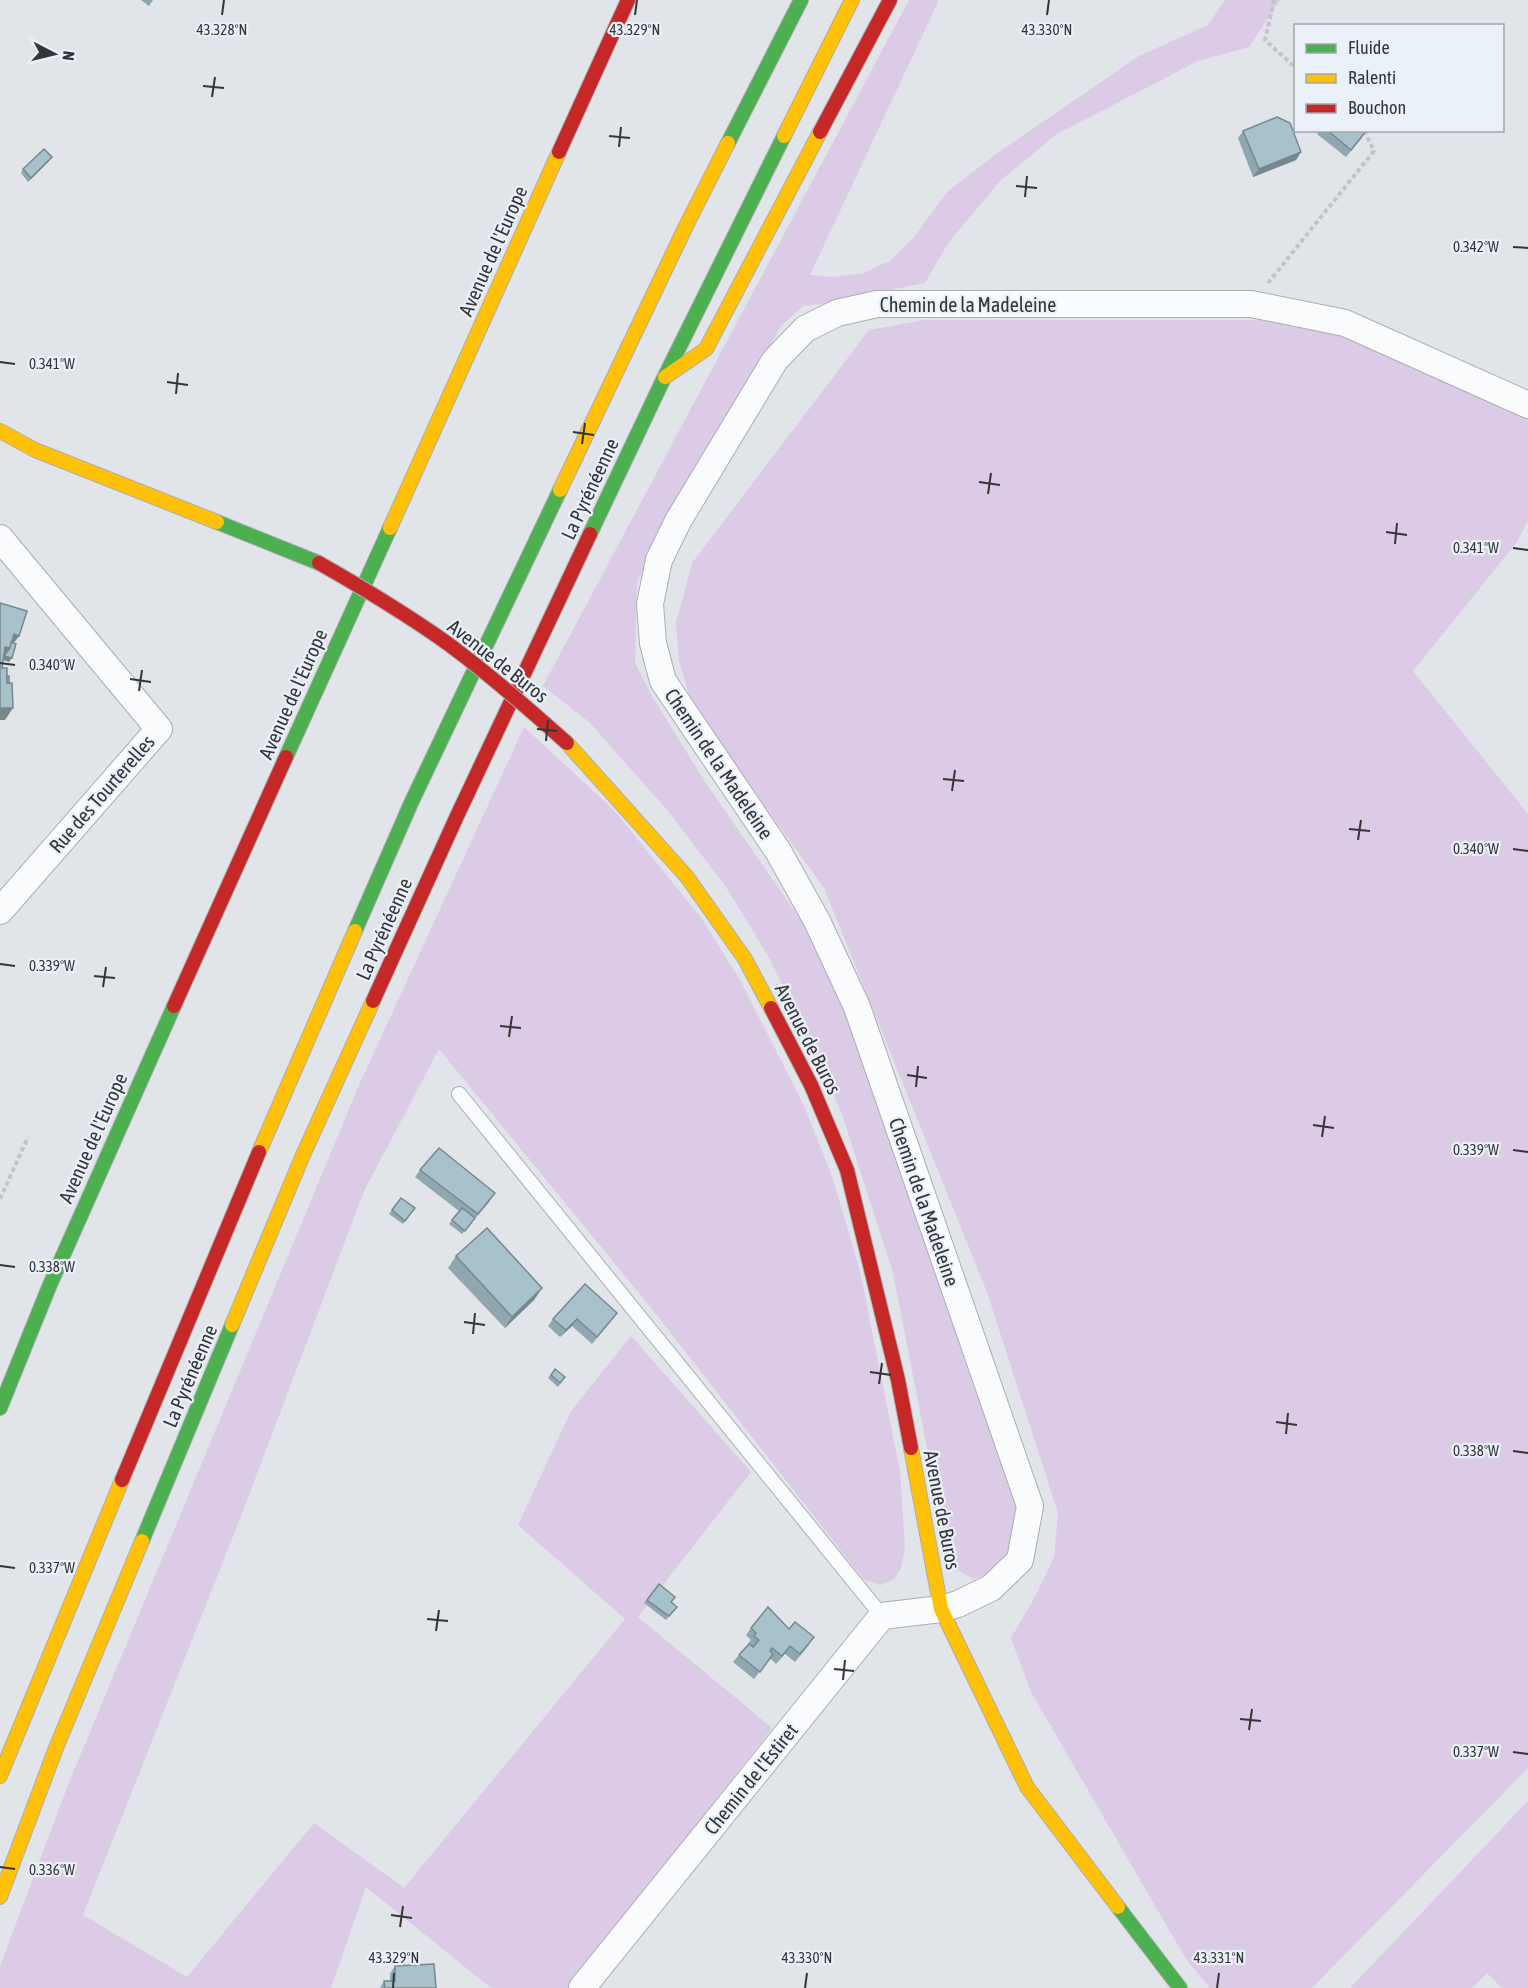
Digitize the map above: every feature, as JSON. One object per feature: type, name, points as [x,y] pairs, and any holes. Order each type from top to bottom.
[{"type":"main road","name":"Avenue de l'Europe","points":[[0,1408],[99,1170],[628,0]]},
{"type":"main road","name":"La Pyrénéenne","points":[[0,1776],[264,1136],[412,801],[686,226],[801,0]]},
{"type":"main road","name":"La Pyrénéenne","points":[[0,1897],[61,1737],[303,1155],[462,805],[664,378],[852,0]]},
{"type":"main road","points":[[664,378],[706,349],[890,0]]},
{"type":"main road","name":"Avenue de Buros","points":[[0,431],[35,450],[319,563],[383,600],[447,643],[508,691],[567,743],[687,877],[745,959],[811,1084],[847,1170],[898,1380],[941,1609],[1027,1787],[1179,1988]]},
{"type":"street","name":"Chemin de la Madeleine","points":[[941,1609],[958,1604],[992,1588],[1020,1560],[1030,1506],[857,1007],[817,921],[778,851],[663,681],[653,643],[650,604],[659,560],[678,521],[775,360],[805,329],[837,313],[877,304],[1251,304],[1345,324],[1528,405]]},
{"type":"street","name":"Rue des Tourterelles","points":[[0,538],[159,729],[0,911]]},
{"type":"street","points":[[882,1616],[941,1609]]},
{"type":"street","name":"Chemin de l'Estiret","points":[[582,1988],[882,1616]]},
{"type":"lane","points":[[459,1094],[882,1616]]},
{"type":"path","points":[[1274,0],[1264,40],[1294,66]]},
{"type":"path","points":[[1251,304],[1374,151],[1365,132]]},
{"type":"path","points":[[0,1199],[28,1137]]},
{"type":"shaded area","points":[[909,0],[939,0],[810,275],[832,277],[864,273],[891,260],[914,237],[948,191],[999,152],[1139,56],[1208,25],[1225,0],[1280,0],[1249,47],[1198,61],[1057,134],[1001,180],[948,243],[925,283],[803,306],[781,326],[637,582],[635,663],[652,696],[703,779],[809,932],[846,1009],[1020,1510],[1013,1544],[1003,1562],[986,1575],[974,1579],[950,1566],[893,1273],[842,1114],[770,959],[726,887],[668,811],[589,722],[543,686]]},
{"type":"shaded area","points":[[924,320],[1259,320],[1311,326],[1361,338],[1528,411],[1528,521],[1517,542],[1413,671],[1528,814],[1528,1768],[1312,1988],[1210,1988],[1186,1959],[1031,1692],[1011,1638],[1036,1595],[1054,1557],[1058,1513],[987,1292],[824,888],[692,705],[679,661],[676,623],[692,563],[869,330]]},
{"type":"shaded area","points":[[524,727],[613,809],[702,919],[741,982],[804,1106],[832,1176],[860,1271],[900,1472],[905,1548],[901,1568],[894,1579],[881,1585],[863,1579],[652,1309],[439,1049],[364,1191],[238,1524],[83,1915],[187,1977],[314,1823],[404,1888],[625,1619],[518,1525],[571,1411],[631,1336],[751,1472],[638,1617],[772,1728],[569,1988],[491,1988],[366,1887],[331,1988],[0,1988],[0,1966],[68,1785],[359,1085]]},
{"type":"shaded area","points":[[1528,1801],[1528,1988],[1502,1988],[1487,1973],[1472,1988],[1350,1988]]},
{"type":"building","points":[[1277,117],[1290,123],[1301,152],[1259,169],[1243,131]]},
{"type":"building","points":[[1329,132],[1365,132],[1351,150]]},
{"type":"building","points":[[44,149],[52,157],[31,178],[23,169]]},
{"type":"building","points":[[0,603],[27,611],[19,636],[14,634],[10,648],[5,647],[2,668],[7,668],[7,683],[12,683],[13,708],[0,708]]},
{"type":"building","points":[[11,642],[16,644],[12,658],[4,656]]},
{"type":"building","points":[[439,1148],[495,1193],[478,1214],[420,1170]]},
{"type":"building","points":[[401,1198],[415,1208],[405,1221],[392,1210]]},
{"type":"building","points":[[462,1208],[475,1218],[465,1231],[452,1220]]},
{"type":"building","points":[[487,1228],[542,1288],[512,1317],[456,1256]]},
{"type":"building","points":[[585,1284],[617,1313],[597,1337],[577,1319],[566,1330],[553,1319]]},
{"type":"building","points":[[555,1369],[565,1377],[560,1383],[551,1375]]},
{"type":"building","points":[[659,1584],[675,1597],[671,1602],[677,1607],[669,1616],[647,1600]]},
{"type":"building","points":[[768,1607],[789,1629],[795,1622],[814,1637],[800,1654],[790,1646],[782,1656],[772,1648],[770,1651],[773,1654],[760,1672],[739,1655],[749,1644],[753,1647],[759,1640],[754,1636],[756,1633],[751,1628]]},
{"type":"building","points":[[434,1964],[436,1988],[385,1988],[384,1981],[395,1981],[395,1966]]},
{"type":"traffic: fast","points":[[728,143],[801,0]]},
{"type":"traffic: fast","points":[[590,534],[664,378],[784,136]]},
{"type":"traffic: fast","points":[[355,931],[412,801],[560,490]]},
{"type":"traffic: fast","points":[[217,522],[319,563]]},
{"type":"traffic: fast","points":[[286,757],[390,528]]},
{"type":"traffic: fast","points":[[0,1408],[49,1287],[174,1006]]},
{"type":"traffic: fast","points":[[142,1541],[232,1325]]},
{"type":"traffic: fast","points":[[1118,1907],[1180,1988]]},
{"type":"traffic: slow","points":[[784,136],[852,0]]},
{"type":"traffic: slow","points":[[665,377],[706,349],[820,132]]},
{"type":"traffic: slow","points":[[560,490],[728,143]]},
{"type":"traffic: slow","points":[[390,528],[559,152]]},
{"type":"traffic: slow","points":[[0,431],[35,450],[217,522]]},
{"type":"traffic: slow","points":[[567,743],[687,877],[745,959],[771,1008]]},
{"type":"traffic: slow","points":[[259,1152],[355,931]]},
{"type":"traffic: slow","points":[[232,1325],[303,1155],[373,1001]]},
{"type":"traffic: slow","points":[[911,1448],[941,1609],[1027,1787],[1118,1907]]},
{"type":"traffic: slow","points":[[0,1776],[122,1480]]},
{"type":"traffic: slow","points":[[0,1897],[56,1748],[142,1541]]},
{"type":"traffic: jam","points":[[559,152],[628,0]]},
{"type":"traffic: jam","points":[[820,132],[890,0]]},
{"type":"traffic: jam","points":[[373,1001],[590,534]]},
{"type":"traffic: jam","points":[[319,563],[384,601],[447,643],[567,743]]},
{"type":"traffic: jam","points":[[174,1006],[286,757]]},
{"type":"traffic: jam","points":[[771,1008],[811,1085],[847,1170],[898,1380],[911,1448]]},
{"type":"traffic: jam","points":[[122,1480],[259,1152]]}]
